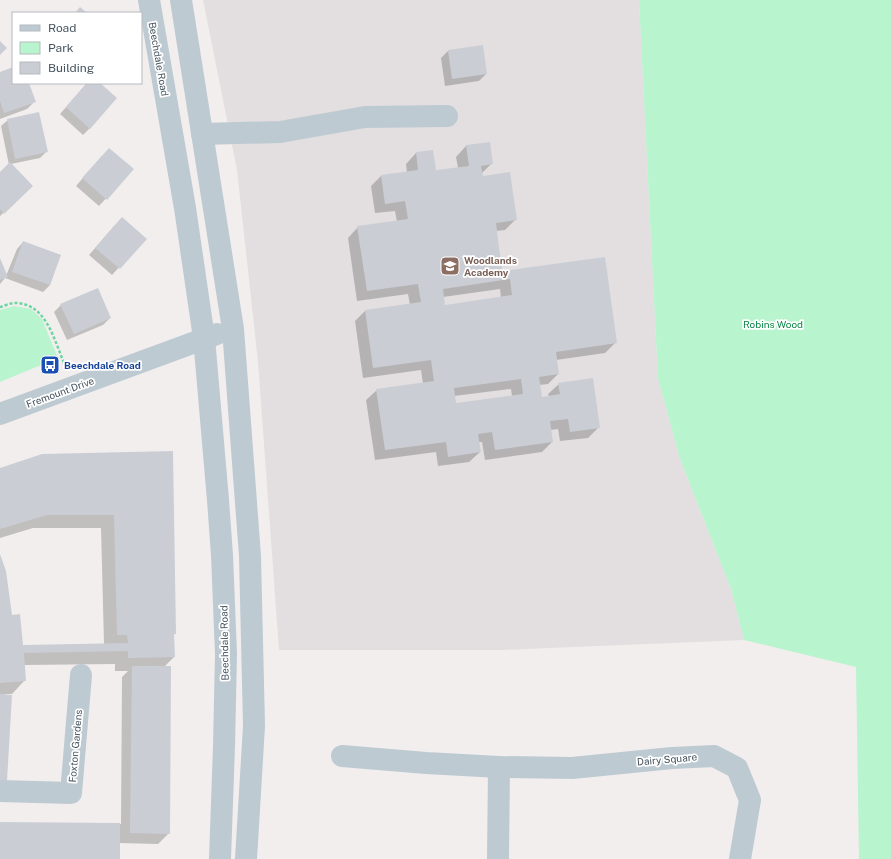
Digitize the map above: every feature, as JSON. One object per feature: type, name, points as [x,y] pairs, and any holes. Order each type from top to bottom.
[{"type":"street","name":"Beechdale Road","points":[[149,0],[186,208],[204,338],[221,547],[225,647],[224,746],[220,859]]},
{"type":"street","points":[[180,0],[233,329],[250,556],[254,726],[246,859]]},
{"type":"street","points":[[202,134],[280,132],[365,117],[447,116]]},
{"type":"street","name":"Fremount Drive","points":[[0,414],[204,338],[233,329]]},
{"type":"street","name":"Foxton Gardens","points":[[0,791],[71,793],[82,675]]},
{"type":"street","name":"Dairy Square","points":[[342,756],[499,767],[572,768],[672,758],[714,756],[737,768],[750,800],[740,859]]},
{"type":"street","points":[[498,859],[499,767]]},
{"type":"path","points":[[0,307],[14,303],[33,306],[44,317],[74,387]]},
{"type":"shaded area","name":"Woodlands Academy","points":[[203,0],[639,0],[658,379],[680,459],[731,589],[744,640],[501,650],[279,650],[258,362],[237,170]]},
{"type":"green space","name":"Robins Wood","points":[[639,0],[891,0],[891,859],[859,859],[856,667],[744,640],[731,589],[680,459],[658,379]]},
{"type":"green space","points":[[14,306],[31,309],[42,319],[58,358],[0,382],[0,310]]},
{"type":"building","points":[[80,7],[86,12],[76,12]]},
{"type":"building","points":[[0,41],[7,48],[0,55]]},
{"type":"building","points":[[483,45],[487,74],[452,79],[448,50]]},
{"type":"building","points":[[12,67],[12,84],[29,84],[36,102],[4,113],[0,101],[0,72]]},
{"type":"building","points":[[86,84],[101,84],[117,98],[90,129],[66,107]]},
{"type":"building","points":[[39,112],[48,152],[15,159],[7,119]]},
{"type":"building","points":[[490,142],[493,164],[481,166],[483,176],[510,172],[517,220],[496,223],[502,271],[605,257],[617,343],[556,352],[559,374],[539,377],[542,397],[560,394],[558,383],[593,378],[600,428],[570,432],[568,419],[550,421],[553,442],[495,450],[492,432],[478,434],[481,452],[448,457],[446,442],[385,450],[376,389],[434,381],[431,360],[373,368],[365,310],[421,302],[418,284],[367,291],[357,226],[408,219],[405,201],[385,204],[381,175],[418,170],[416,152],[433,150],[436,170],[469,166],[466,145]],"holes":[[[510,279],[512,295],[445,305],[443,289]],[[521,379],[523,394],[456,403],[454,388]]]},
{"type":"building","points":[[109,148],[134,169],[107,200],[82,178]]},
{"type":"building","points":[[10,162],[33,186],[4,214],[0,209],[0,172]]},
{"type":"building","points":[[122,217],[147,239],[120,269],[95,248]]},
{"type":"building","points":[[23,241],[61,255],[50,285],[12,272]]},
{"type":"building","points":[[0,258],[8,277],[0,280]]},
{"type":"building","points":[[98,288],[111,318],[74,334],[60,304]]},
{"type":"building","points":[[173,451],[176,634],[174,634],[175,657],[128,658],[128,651],[24,653],[26,681],[0,683],[0,554],[6,571],[12,615],[20,614],[23,645],[128,643],[127,635],[117,635],[114,515],[47,515],[0,529],[0,468],[42,454]]},
{"type":"building","points":[[132,666],[171,666],[170,834],[130,833]]},
{"type":"building","points":[[0,694],[12,695],[7,781],[0,781]]},
{"type":"building","points":[[0,822],[120,823],[120,859],[0,859]]},
{"type":"place","name":"Woodlands Academy","points":[[450,266]]},
{"type":"place","name":"Beechdale Road","points":[[50,365]]}]
